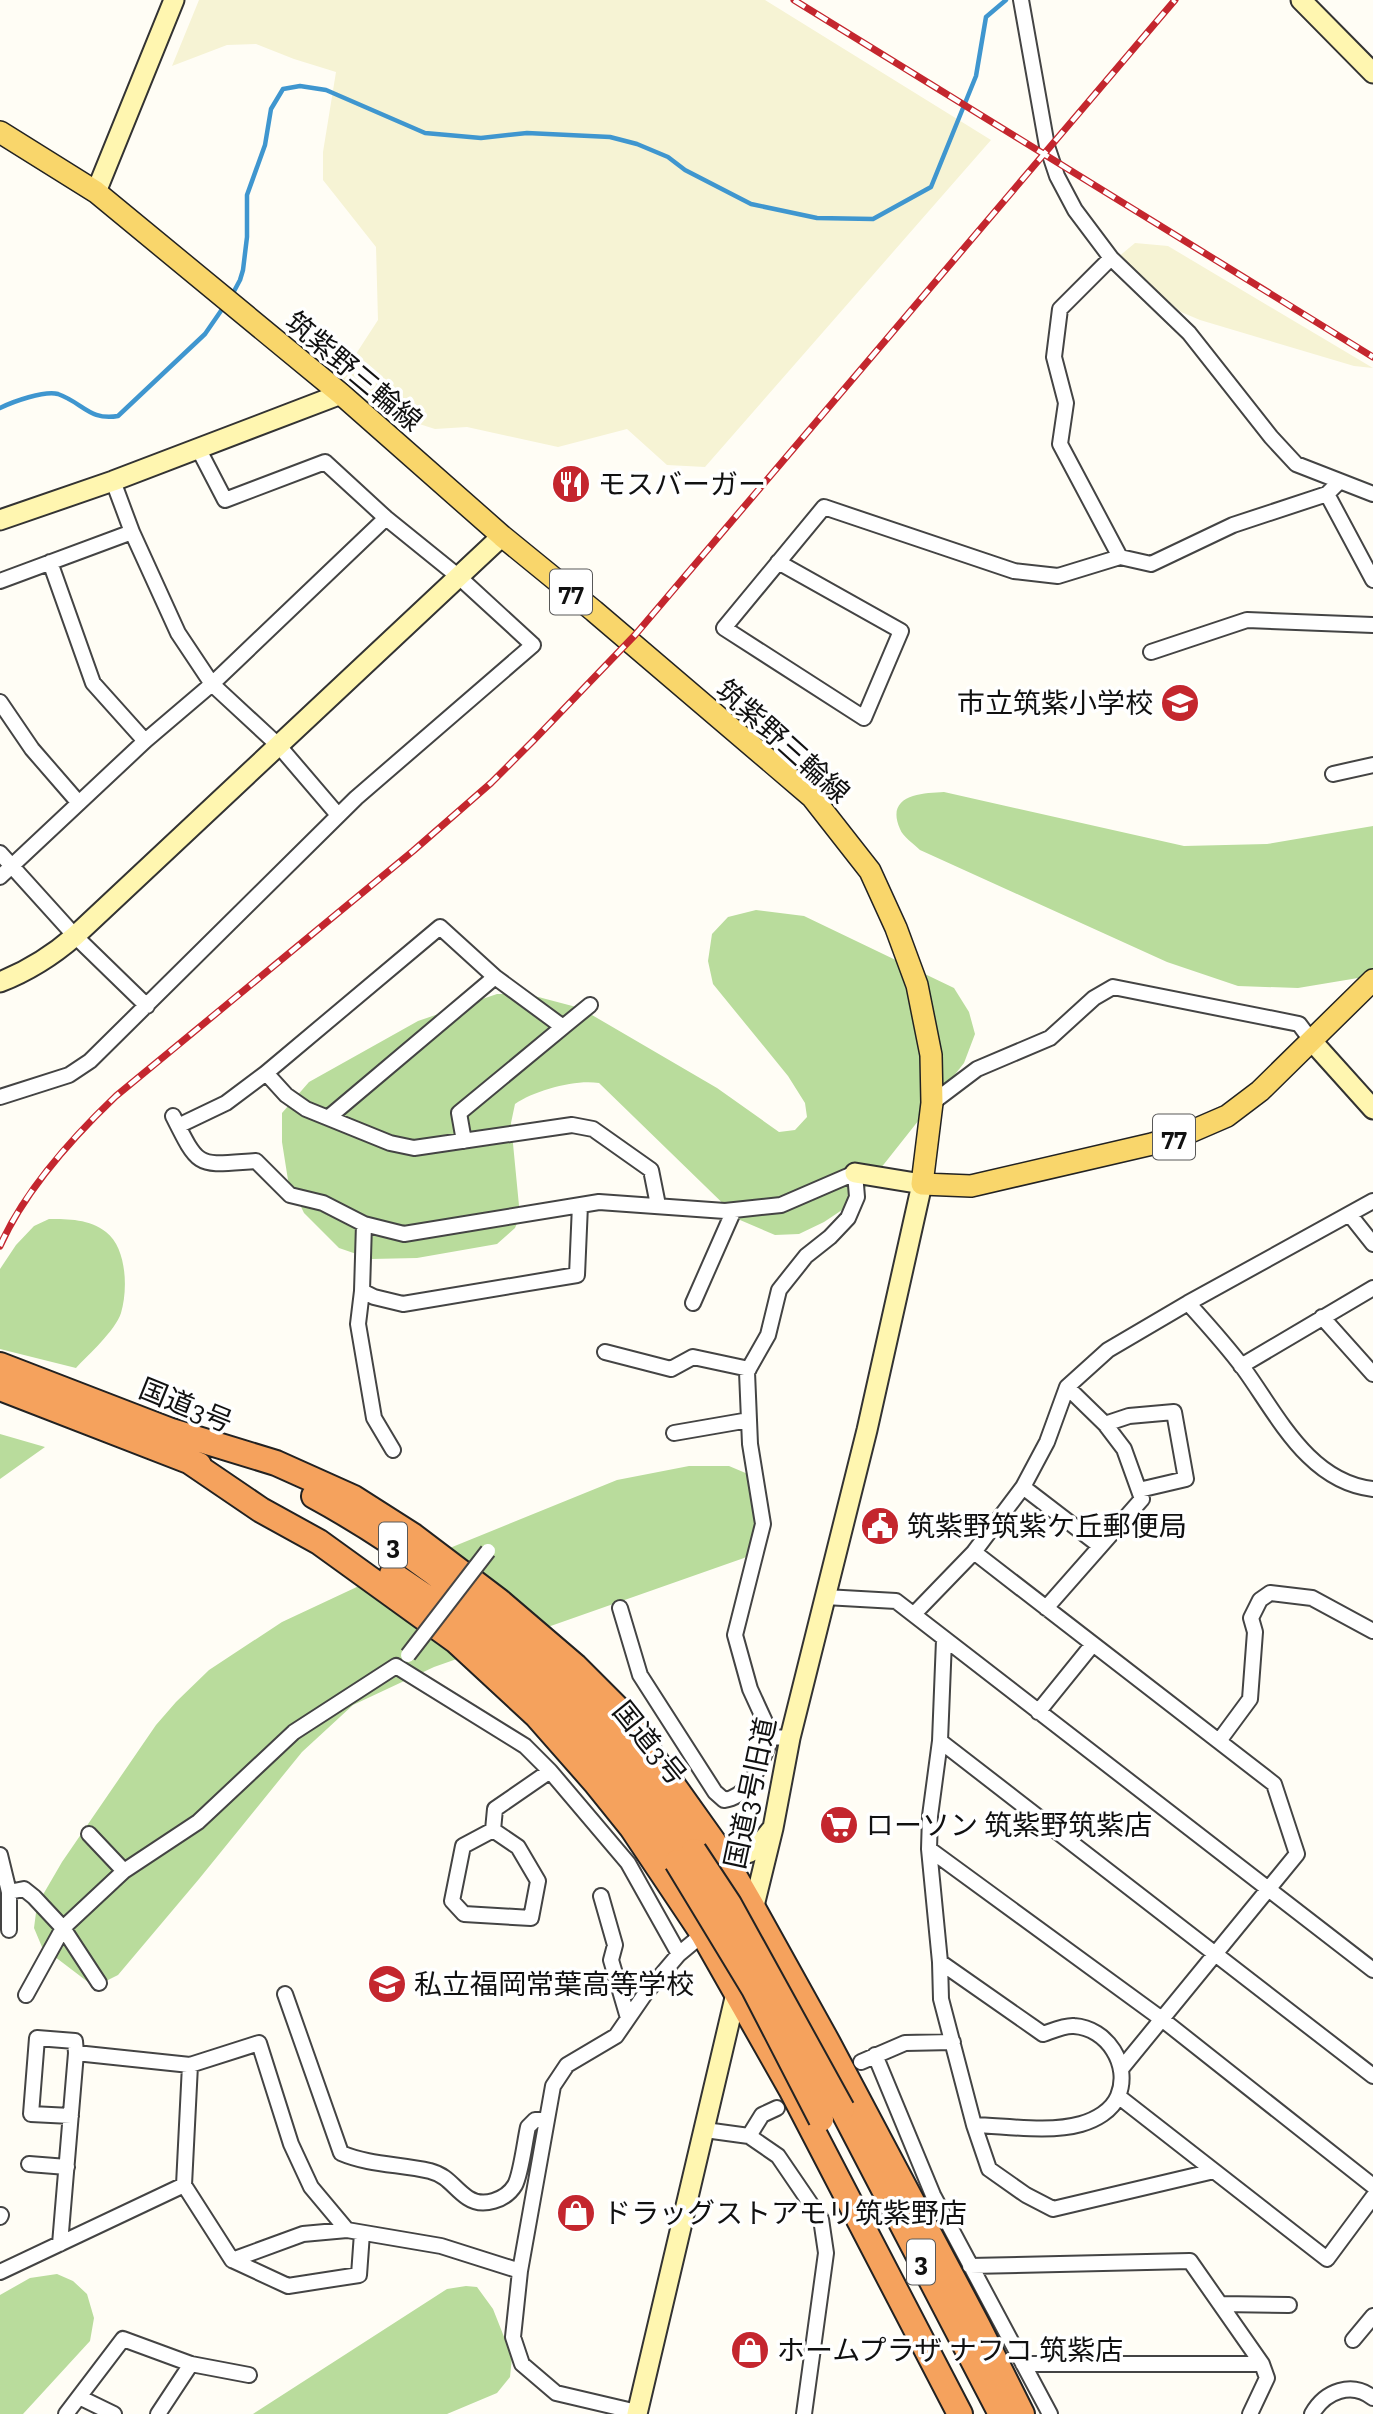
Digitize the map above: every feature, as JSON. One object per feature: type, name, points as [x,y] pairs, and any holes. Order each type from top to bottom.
[{"type":"highway","name":"国道3号","points":[[0,1365],[268,1471],[342,1511],[445,1580],[526,1648],[610,1736],[654,1792],[754,1989],[831,2114],[1001,2414]]},
{"type":"highway","name":"国道3号","points":[[0,1388],[186,1459],[259,1493],[327,1530],[429,1599],[509,1662],[594,1751],[638,1805],[686,1857]]},
{"type":"highway","points":[[165,1429],[276,1463],[354,1498],[412,1535],[499,1601],[575,1666],[621,1712],[720,1851],[753,1908],[828,2043],[1022,2414]]},
{"type":"highway","points":[[186,1459],[261,1510],[320,1542],[466,1651],[537,1716],[595,1782],[632,1828],[703,1934],[792,2089],[960,2414]]},
{"type":"highway","name":"国道3号","points":[[831,2114],[977,2414]]},
{"type":"main road","name":"筑紫野三輪線","points":[[0,132],[96,192],[341,394],[502,536],[812,797],[870,871],[896,928],[917,985],[930,1055],[932,1103],[922,1184]]},
{"type":"main road","name":"77","points":[[922,1184],[971,1186],[1152,1144],[1227,1116],[1260,1091],[1373,979]]},
{"type":"street","points":[[96,192],[174,0]]},
{"type":"street","points":[[1301,0],[1373,74]]},
{"type":"street","points":[[1021,2],[1041,117],[1056,176],[1075,210],[1111,258],[1189,333],[1271,437],[1296,464],[1373,494]]},
{"type":"street","points":[[1111,258],[1060,309],[1054,357],[1066,403],[1060,444],[1119,556]]},
{"type":"street","points":[[0,520],[113,481],[341,394]]},
{"type":"street","points":[[0,1097],[68,1075],[90,1061],[338,815],[533,645],[459,577],[386,518],[325,462],[225,500],[198,448]]},
{"type":"street","points":[[113,481],[132,532],[178,633],[212,684],[279,746],[338,815]]},
{"type":"street","points":[[778,562],[901,631],[864,718],[724,628],[778,562],[824,507],[1014,571],[1058,576],[1119,556],[1151,564],[1233,525],[1327,495],[1339,482]]},
{"type":"street","points":[[1327,495],[1373,580]]},
{"type":"street","points":[[0,877],[145,741],[212,684],[386,518]]},
{"type":"street","points":[[0,581],[132,532]]},
{"type":"street","points":[[0,982],[21,974],[52,956],[75,936],[502,536]]},
{"type":"street","points":[[50,562],[93,683],[145,741]]},
{"type":"street","points":[[1151,652],[1247,620],[1373,625]]},
{"type":"street","points":[[0,702],[32,749],[78,802]]},
{"type":"street","points":[[1333,774],[1373,765]]},
{"type":"street","points":[[0,853],[75,936],[147,1006]]},
{"type":"street","points":[[563,1027],[495,977],[440,927],[266,1073],[226,1103],[176,1121],[193,1154],[208,1164],[256,1161],[290,1195],[323,1203],[364,1224],[404,1234],[599,1202],[734,1210],[781,1205],[855,1173],[922,1184]]},
{"type":"street","points":[[329,1117],[495,977]]},
{"type":"street","points":[[932,1103],[978,1069],[1050,1038],[1094,998],[1113,987],[1299,1024],[1373,1108]]},
{"type":"street","points":[[464,1141],[459,1113],[590,1005]]},
{"type":"street","points":[[266,1073],[286,1095],[306,1109],[390,1143],[414,1148],[572,1125],[593,1129],[651,1170],[658,1205]]},
{"type":"street","points":[[621,1608],[640,1675],[715,1792],[724,1800],[735,1798],[746,1790],[781,1737],[750,1689],[735,1635],[763,1524],[750,1444],[749,1369],[768,1335],[779,1290],[806,1256],[848,1218],[857,1197],[855,1173]]},
{"type":"street","name":"国道3号旧道","points":[[637,2413],[705,2130],[773,1828],[781,1737],[825,1597],[867,1430],[922,1184]]},
{"type":"street","points":[[914,1614],[974,1552],[1023,1487],[1047,1442],[1067,1387],[1108,1350],[1373,1201]]},
{"type":"street","points":[[362,1291],[403,1304],[577,1275],[580,1205]]},
{"type":"street","points":[[693,1303],[734,1210]]},
{"type":"street","points":[[1350,1215],[1373,1244]]},
{"type":"street","points":[[364,1224],[358,1324],[374,1418],[393,1450]]},
{"type":"street","points":[[1241,1366],[1373,1288]]},
{"type":"street","points":[[1188,1303],[1241,1366],[1306,1454],[1326,1472],[1353,1487],[1373,1489]]},
{"type":"street","points":[[1322,1317],[1373,1374]]},
{"type":"street","points":[[605,1352],[671,1369],[694,1357],[749,1369]]},
{"type":"street","points":[[1046,1608],[1142,1499],[1124,1449],[1105,1424],[1067,1387]]},
{"type":"street","points":[[1105,1424],[1129,1416],[1174,1412],[1186,1479],[1139,1490]]},
{"type":"street","points":[[674,1433],[749,1420]]},
{"type":"street","points":[[1023,1487],[1100,1546]]},
{"type":"street","points":[[26,1995],[63,1928],[124,1871],[198,1822],[294,1732],[396,1666],[408,1655],[488,1551]]},
{"type":"street","points":[[974,1552],[1274,1784],[1297,1854],[1121,2069]]},
{"type":"street","points":[[1219,1741],[1250,1699],[1255,1632],[1251,1618],[1260,1600],[1270,1592],[1312,1598],[1373,1631]]},
{"type":"street","points":[[825,1597],[896,1601],[1373,1970]]},
{"type":"street","points":[[944,1640],[940,1741],[930,1816],[929,1849],[941,2000],[974,2125],[989,2169],[1053,2210],[1214,2171]]},
{"type":"street","points":[[1038,1712],[1093,1644]]},
{"type":"street","points":[[396,1666],[525,1746],[550,1770],[628,1864],[679,1954]]},
{"type":"street","points":[[940,1741],[1373,2076]]},
{"type":"street","points":[[493,1830],[495,1810],[550,1770]]},
{"type":"street","points":[[720,1851],[739,1856],[757,1848],[773,1828]]},
{"type":"street","points":[[493,1830],[518,1847],[538,1881],[531,1918],[464,1914],[452,1901],[463,1846],[493,1830]]},
{"type":"street","points":[[89,1834],[124,1871]]},
{"type":"street","points":[[929,1849],[1163,2020],[1373,2186]]},
{"type":"street","points":[[0,1855],[9,1892],[9,1930]]},
{"type":"street","points":[[9,1892],[24,1889],[34,1897],[63,1928],[99,1983]]},
{"type":"street","points":[[601,1896],[615,1945],[611,1960],[628,2018]]},
{"type":"street","points":[[637,2413],[556,2393],[522,2364],[513,2337],[520,2271],[553,2086],[567,2065],[616,2036],[679,1954],[703,1934]]},
{"type":"street","points":[[940,1962],[1043,2034],[1072,2025],[1095,2031],[1116,2054],[1121,2069],[1118,2096],[1107,2111],[1081,2124],[1059,2127],[974,2125]]},
{"type":"street","points":[[285,1994],[341,2153],[359,2161],[431,2172],[449,2179],[474,2202],[484,2203],[494,2201],[515,2185],[528,2127],[535,2120],[546,2120]]},
{"type":"street","points":[[60,2244],[67,2167],[76,2053],[75,2041],[37,2038],[32,2114],[71,2116]]},
{"type":"street","points":[[861,2062],[905,2043],[953,2042]]},
{"type":"street","points":[[76,2053],[190,2065],[259,2043],[291,2144],[311,2187],[347,2230]]},
{"type":"street","points":[[875,2055],[933,2195],[1050,2414]]},
{"type":"street","points":[[190,2065],[184,2185],[232,2260],[288,2287],[359,2275],[362,2233]]},
{"type":"street","points":[[1118,2096],[1327,2259],[1373,2197]]},
{"type":"street","points":[[748,2136],[762,2115],[777,2108]]},
{"type":"street","points":[[705,2130],[748,2136],[778,2156],[821,2219],[826,2253],[804,2414]]},
{"type":"street","points":[[29,2164],[67,2167]]},
{"type":"street","points":[[0,2272],[184,2185]]},
{"type":"street","points":[[232,2260],[303,2234],[347,2230],[441,2246],[520,2271]]},
{"type":"street","points":[[970,2266],[1190,2261],[1262,2364],[1267,2378],[1250,2414]]},
{"type":"street","points":[[1221,2304],[1289,2305]]},
{"type":"street","points":[[1353,2340],[1373,2316]]},
{"type":"street","points":[[66,2414],[123,2339],[191,2364],[249,2375]]},
{"type":"street","points":[[158,2414],[191,2364]]},
{"type":"street","points":[[1023,2364],[1262,2364]]},
{"type":"street","points":[[1312,2414],[1319,2402],[1342,2389],[1363,2390],[1373,2398]]},
{"type":"street","points":[[79,2398],[114,2414]]},
{"type":"shaded area","points":[[199,0],[765,0],[991,140],[705,467],[667,465],[627,429],[558,447],[467,427],[435,429],[375,410],[341,377],[378,320],[376,247],[323,180],[323,152],[336,72],[256,44],[227,45],[172,66]]},
{"type":"shaded area","points":[[1135,243],[1168,246],[1373,368],[1354,366],[1181,312],[1117,258]]},
{"type":"green space","points":[[944,792],[1184,846],[1267,844],[1373,826],[1373,972],[1364,977],[1298,988],[1238,986],[1167,962],[920,850],[901,832],[897,809],[901,803],[916,795]]},
{"type":"green space","points":[[756,910],[804,916],[954,988],[969,1012],[975,1034],[964,1063],[854,1202],[824,1222],[799,1234],[775,1235],[740,1220],[599,1083],[590,1082],[556,1087],[533,1094],[515,1104],[511,1123],[520,1216],[515,1228],[497,1244],[417,1258],[371,1259],[339,1248],[304,1213],[288,1180],[282,1142],[282,1113],[309,1082],[418,1021],[497,994],[527,994],[580,1008],[717,1088],[779,1132],[795,1130],[807,1117],[805,1103],[788,1076],[713,984],[708,961],[712,934],[728,917]]},
{"type":"green space","points":[[49,1219],[93,1224],[106,1232],[118,1248],[124,1270],[125,1293],[118,1320],[76,1368],[0,1349],[0,1269],[16,1245],[34,1226]]},
{"type":"green space","points":[[0,1434],[45,1447],[0,1479]]},
{"type":"green space","points":[[689,1466],[729,1466],[755,1477],[764,1544],[744,1558],[434,1667],[353,1705],[302,1752],[118,1975],[104,1982],[88,1982],[42,1947],[34,1928],[37,1905],[62,1862],[156,1725],[209,1670],[282,1622],[376,1578],[617,1480]]},
{"type":"green space","points":[[57,2274],[73,2281],[87,2294],[94,2318],[90,2341],[23,2414],[0,2414],[0,2295],[30,2278]]},
{"type":"green space","points":[[477,2287],[493,2309],[512,2357],[510,2377],[497,2393],[447,2414],[253,2414],[447,2289]]},
{"type":"waterway","points":[[232,295],[243,270],[247,237],[247,195],[265,145],[271,109],[283,89],[300,86],[326,90],[425,133],[481,138],[527,133],[610,137],[637,144],[668,157],[685,170],[751,204],[817,218],[873,219],[931,187],[976,76],[986,17],[1006,0]]},
{"type":"waterway","points":[[0,408],[29,397],[52,393],[67,398],[93,414],[118,416],[205,334],[225,305]]},
{"type":"railway","points":[[794,0],[1373,357]]},
{"type":"railway","points":[[0,1246],[36,1185],[83,1129],[116,1096],[413,851],[491,783],[635,635],[1175,0]]},
{"type":"place","name":"モスバーガー","points":[[571,484]]},
{"type":"place","name":"市立筑紫小学校","points":[[1180,703]]},
{"type":"place","name":"筑紫野筑紫ケ丘郵便局","points":[[880,1526]]},
{"type":"place","name":"ローソン 筑紫野筑紫店","points":[[839,1825]]},
{"type":"place","name":"私立福岡常葉高等学校","points":[[387,1984]]},
{"type":"place","name":"ドラッグストアモリ筑紫野店","points":[[576,2213]]},
{"type":"place","name":"ホームプラザ ナフコ 筑紫店","points":[[750,2350]]}]
